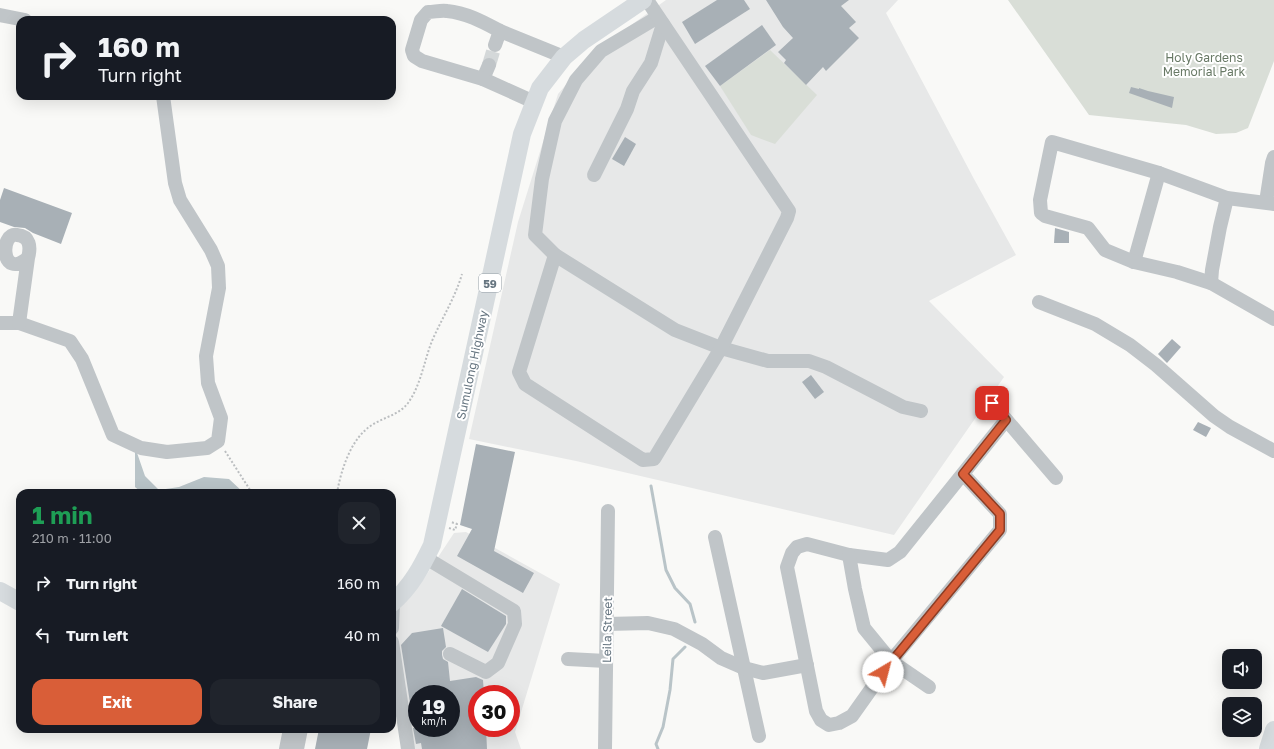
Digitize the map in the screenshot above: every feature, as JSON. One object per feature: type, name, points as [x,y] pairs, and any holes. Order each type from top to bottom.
[{"type":"main road","name":"Sumulong Highway","points":[[396,599],[415,577],[432,545],[522,134],[534,102],[540,88],[564,57],[584,40],[643,0]]},
{"type":"main road","points":[[0,591],[16,600]]},
{"type":"main road","points":[[1268,749],[1274,730]]},
{"type":"street","points":[[555,255],[518,372],[525,384],[642,460],[654,459],[721,348],[787,218],[789,211],[647,0]]},
{"type":"street","points":[[534,102],[483,79],[422,61],[414,56],[412,50],[421,20],[428,12],[446,10],[467,15],[481,20],[500,31],[564,57]]},
{"type":"street","points":[[0,15],[16,18]]},
{"type":"street","points":[[594,175],[627,109],[633,91],[651,63],[661,20]]},
{"type":"street","points":[[661,20],[601,51],[576,80],[555,121],[542,179],[535,235],[555,255],[675,330],[721,348],[768,361],[809,361],[826,367],[903,407],[921,411]]},
{"type":"street","points":[[495,45],[500,31]]},
{"type":"street","points":[[483,79],[489,65]]},
{"type":"street","points":[[0,323],[19,323],[70,342],[82,359],[113,435],[141,448],[168,452],[207,448],[218,441],[221,418],[208,383],[206,356],[219,288],[218,266],[211,250],[180,200],[175,183],[164,100]]},
{"type":"street","points":[[1274,157],[1272,163],[1270,203],[1227,198],[1159,173],[1052,142],[1040,200],[1041,213],[1046,216],[1088,228],[1105,250],[1134,262],[1177,272],[1211,283],[1274,319]]},
{"type":"street","points":[[1134,262],[1159,173]]},
{"type":"street","points":[[1211,283],[1220,227],[1227,198]]},
{"type":"street","points":[[19,323],[28,258],[31,250],[28,242],[22,236],[14,234],[6,237],[1,244],[1,257],[13,264],[21,263],[28,258]]},
{"type":"street","points":[[1039,302],[1095,324],[1130,345],[1156,365],[1214,416],[1230,427],[1274,452]]},
{"type":"street","points":[[992,403],[1056,478]]},
{"type":"street","points":[[963,474],[1000,514],[1000,530],[891,661],[852,716],[839,723],[829,725],[821,720],[816,711],[793,603],[787,567],[792,553],[797,548],[807,544],[849,555],[888,560],[900,552],[1006,420]]},
{"type":"street","name":"Leila Street","points":[[605,749],[608,511]]},
{"type":"street","points":[[715,537],[760,736]]},
{"type":"street","points":[[849,555],[864,628],[891,661],[929,687]]},
{"type":"street","points":[[426,558],[514,610],[515,624],[498,663],[486,672],[450,654]]},
{"type":"street","points":[[607,624],[648,623],[674,629],[702,644],[721,658],[744,668],[763,673],[807,665]]},
{"type":"street","points":[[568,659],[606,661]]},
{"type":"street","points":[[396,669],[408,749]]},
{"type":"street","points":[[286,749],[289,733]]},
{"type":"street","points":[[297,749],[300,733]]},
{"type":"path","points":[[338,489],[350,451],[360,435],[372,425],[398,413],[408,404],[416,388],[433,340],[452,303],[462,274]]},
{"type":"path","points":[[218,441],[249,489]]},
{"type":"shaded area","points":[[666,0],[898,0],[886,13],[1016,255],[929,301],[1004,377],[894,535],[576,461],[469,439],[518,222],[558,94],[595,51]]},
{"type":"shaded area","points":[[135,447],[145,476],[158,489],[137,489],[135,487]]},
{"type":"shaded area","points":[[204,477],[229,479],[240,489],[166,489],[179,487]]},
{"type":"shaded area","points":[[466,532],[560,584],[520,716],[520,685],[468,685],[468,737],[517,737],[521,749],[402,749],[396,703],[396,607],[423,580],[454,533]]},
{"type":"green space","name":"Holy Gardens Memorial Park","points":[[1008,0],[1274,0],[1274,61],[1248,128],[1236,133],[1216,134],[1186,125],[1089,115]]},
{"type":"green space","points":[[770,50],[817,95],[775,144],[751,135],[720,86]]},
{"type":"building","points":[[717,0],[744,0],[750,9],[695,44],[682,22]]},
{"type":"building","points":[[766,0],[849,0],[841,6],[856,22],[849,28],[859,38],[826,71],[823,67],[806,85],[784,63],[786,60],[778,52],[793,38],[783,27]]},
{"type":"building","points":[[762,25],[776,45],[720,86],[705,66]]},
{"type":"building","points":[[1131,87],[1174,97],[1172,108],[1129,93]]},
{"type":"building","points":[[625,137],[636,144],[624,166],[612,159]]},
{"type":"building","points":[[4,188],[72,213],[61,244],[33,233],[25,228],[14,227],[0,222],[0,200]]},
{"type":"building","points":[[1055,228],[1069,232],[1069,243],[1054,243]]},
{"type":"building","points":[[1172,339],[1181,347],[1167,363],[1158,354]]},
{"type":"building","points":[[811,375],[824,392],[815,399],[802,382]]},
{"type":"building","points":[[1198,422],[1211,428],[1206,437],[1193,430]]},
{"type":"building","points":[[476,444],[515,452],[494,551],[534,573],[523,593],[457,556],[472,529],[460,525]]},
{"type":"building","points":[[462,589],[506,616],[506,624],[488,652],[441,626]]},
{"type":"building","points":[[443,628],[446,647],[442,651],[442,655],[443,659],[448,662],[450,681],[476,677],[483,680],[483,685],[468,685],[468,737],[486,737],[487,749],[422,749],[421,743],[416,744],[415,737],[460,737],[460,685],[408,685],[408,690],[401,645],[412,633]]},
{"type":"building","points":[[318,733],[370,733],[367,749],[315,749]]},
{"type":"waterway","points":[[651,486],[666,570],[675,588],[690,604],[695,622]]},
{"type":"waterway","points":[[658,749],[656,744],[663,727],[670,690],[673,659],[685,647]]},
{"type":"tunnel","points":[[489,65],[495,45]]},
{"type":"route","points":[[883,672],[1000,530],[1000,514],[963,474],[1006,420],[992,403]]}]
